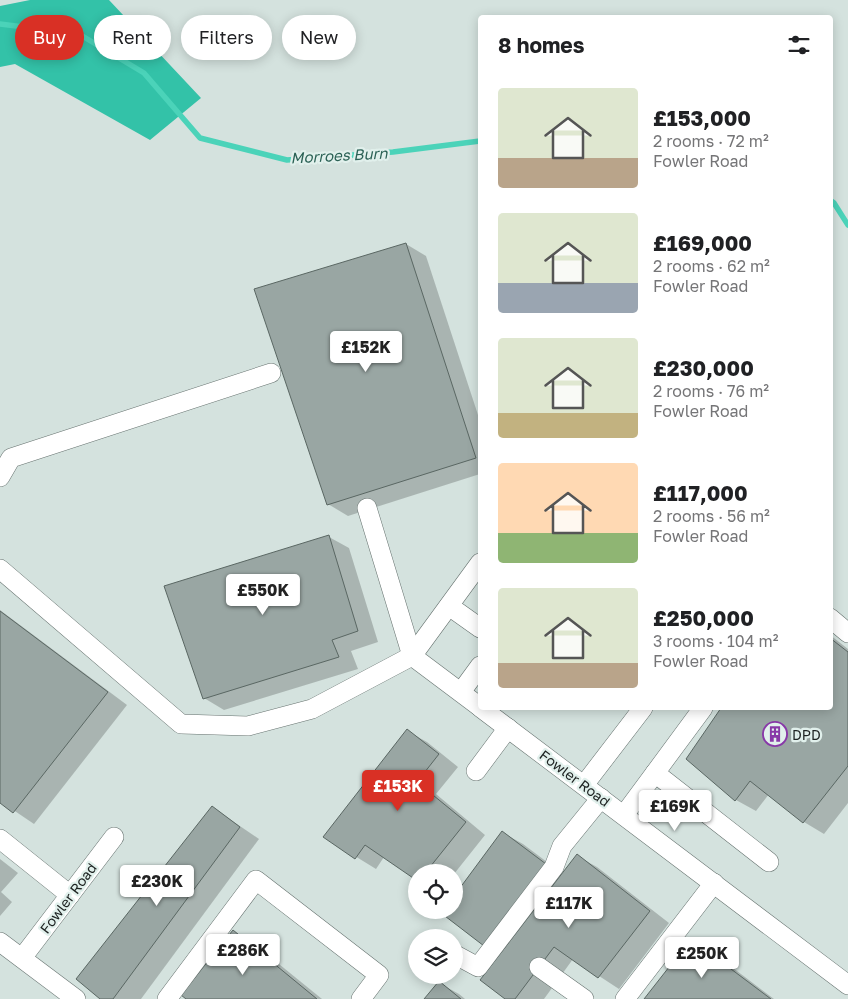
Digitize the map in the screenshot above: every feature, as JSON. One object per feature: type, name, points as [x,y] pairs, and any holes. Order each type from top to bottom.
[{"type":"street","points":[[0,476],[11,458],[271,373]]},
{"type":"street","points":[[367,508],[412,656]]},
{"type":"street","points":[[0,568],[181,724],[248,726],[312,710],[412,656],[478,566]]},
{"type":"street","points":[[448,606],[478,627]]},
{"type":"street","points":[[833,620],[848,633]]},
{"type":"street","name":"Fowler Road","points":[[412,656],[478,705]]},
{"type":"street","points":[[461,692],[478,669]]},
{"type":"street","name":"Fowler Road","points":[[484,710],[848,985]]},
{"type":"street","points":[[584,785],[642,710]]},
{"type":"street","points":[[624,815],[702,710]]},
{"type":"street","points":[[476,771],[508,728]]},
{"type":"street","points":[[655,773],[769,862]]},
{"type":"street","points":[[463,961],[478,967],[554,868],[562,846],[601,798]]},
{"type":"street","name":"Fowler Road","points":[[76,999],[8,953],[70,895],[114,838]]},
{"type":"street","points":[[0,839],[70,895]]},
{"type":"street","points":[[166,999],[256,880],[379,975],[361,999]]},
{"type":"street","points":[[625,999],[714,883]]},
{"type":"street","points":[[539,967],[584,999]]},
{"type":"green space","points":[[30,0],[109,0],[123,15],[94,15],[94,60],[165,60],[201,98],[150,140],[15,64],[0,67],[0,6]]},
{"type":"building","points":[[406,243],[476,458],[327,505],[254,289]]},
{"type":"building","points":[[329,535],[358,631],[332,640],[339,657],[203,699],[164,586]]},
{"type":"building","points":[[0,611],[108,692],[13,813],[0,803]]},
{"type":"building","name":"DPD","points":[[833,640],[848,652],[848,766],[803,823],[750,781],[735,801],[686,759],[720,710],[833,710]]},
{"type":"building","points":[[407,729],[439,754],[417,782],[466,822],[432,864],[408,864],[408,875],[365,845],[355,859],[323,837]]},
{"type":"building","points":[[212,806],[240,827],[113,999],[100,999],[76,979]]},
{"type":"building","points":[[502,831],[546,864],[484,946],[449,919],[463,919],[463,884]]},
{"type":"building","points":[[577,854],[650,911],[598,978],[554,947],[515,999],[505,999],[480,980]]},
{"type":"building","points":[[233,930],[317,999],[186,999],[181,995]]},
{"type":"building","points":[[691,939],[771,999],[644,999]]},
{"type":"building","points":[[436,984],[443,984],[461,999],[424,999]]},
{"type":"waterway","name":"Morroes Burn","points":[[0,24],[79,34],[144,73],[200,138],[287,160],[393,152],[478,141]]},
{"type":"waterway","name":"Morroes Burn","points":[[833,202],[848,225]]},
{"type":"place","name":"DPD","points":[[775,734]]}]
